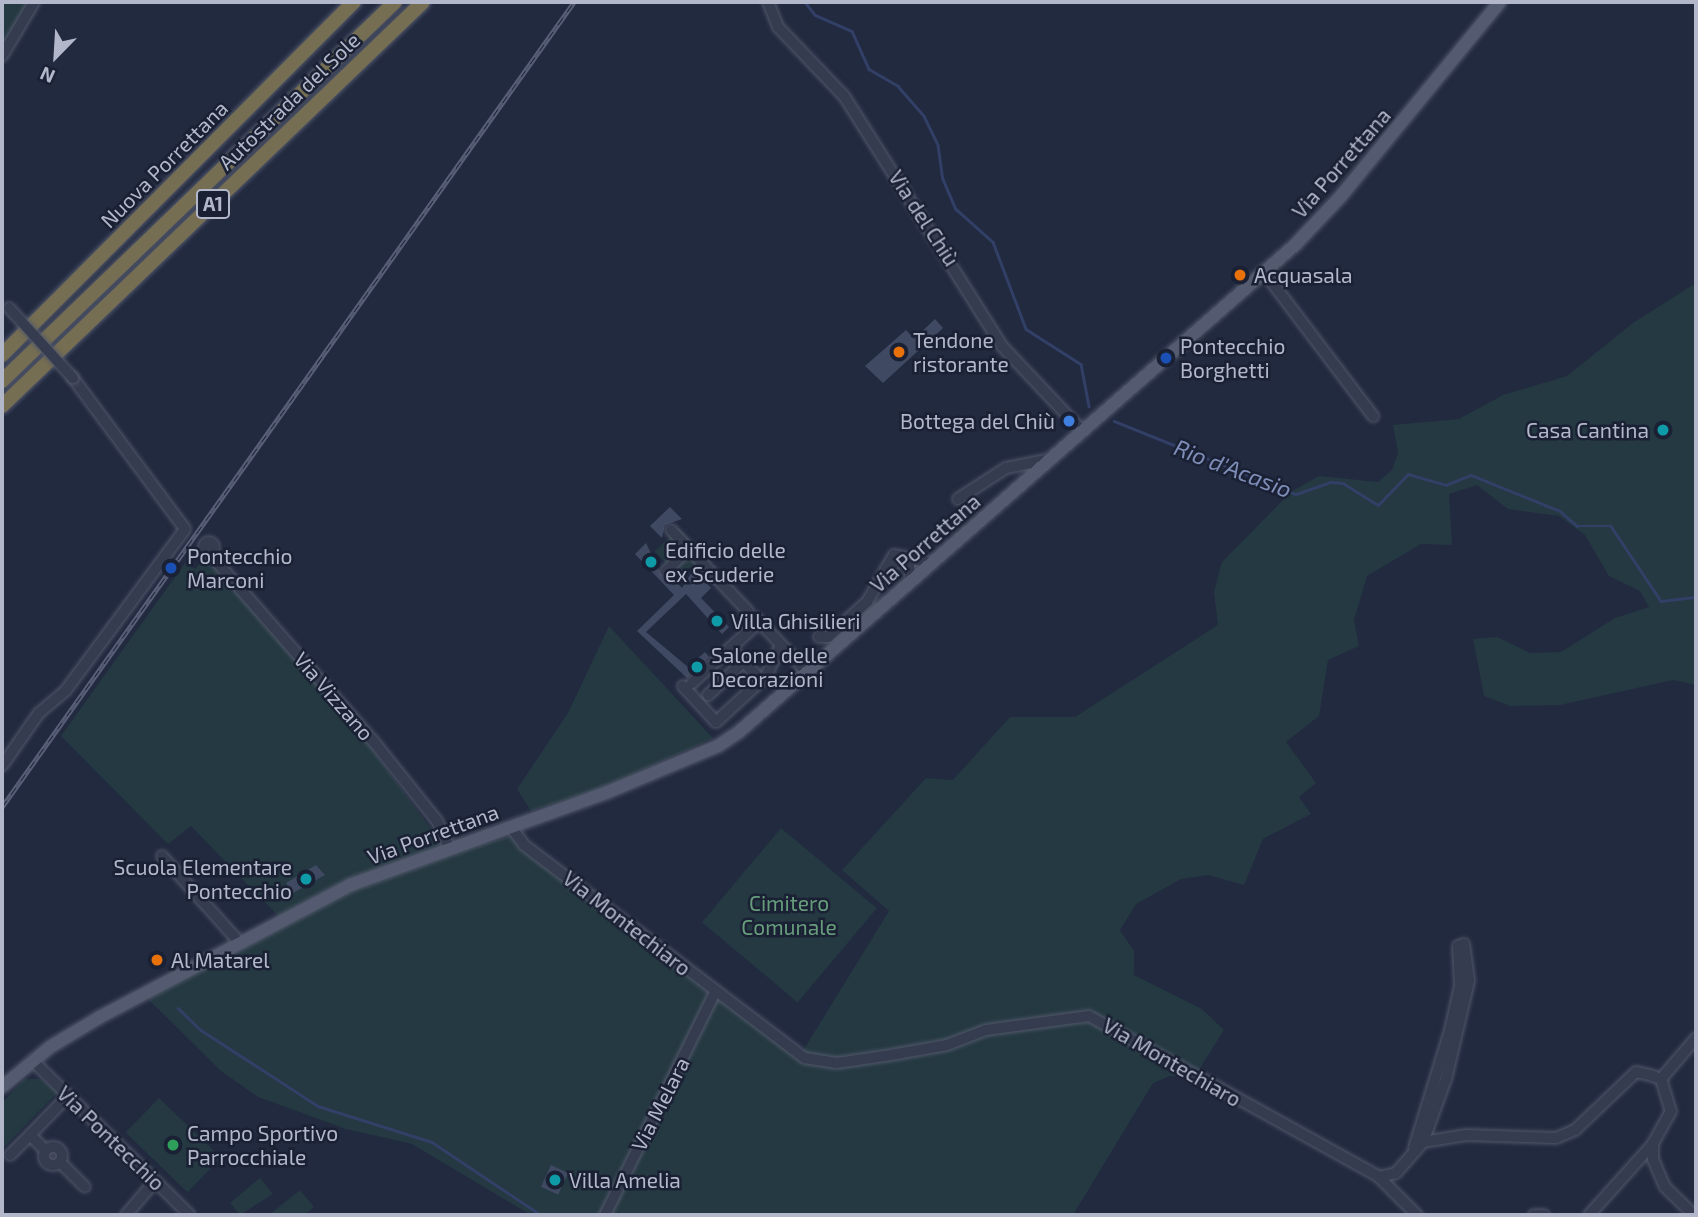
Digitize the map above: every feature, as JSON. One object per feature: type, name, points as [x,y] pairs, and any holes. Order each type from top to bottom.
[{"type":"highway","name":"Nuova Porrettana","points":[[2,355],[355,2]]},
{"type":"highway","name":"Autostrada del Sole","points":[[2,381],[395,2]]},
{"type":"highway","name":"Autostrada del Sole","points":[[2,406],[423,2]]},
{"type":"main road","name":"Via Porrettana","points":[[2,1087],[32,1060],[100,1017],[350,885],[449,847],[511,827],[718,746],[808,673],[914,573],[931,563],[1264,272],[1342,196],[1500,2]]},
{"type":"street","points":[[2,55],[34,2]]},
{"type":"street","name":"Via del Chiù","points":[[768,2],[778,27],[844,96],[1002,346],[1083,432]]},
{"type":"street","points":[[1264,272],[1373,416]]},
{"type":"street","points":[[2,766],[181,538],[181,518],[73,378],[6,305]]},
{"type":"street","points":[[958,499],[1006,468],[1052,458]]},
{"type":"street","points":[[671,530],[808,673]]},
{"type":"street","points":[[666,570],[689,549]]},
{"type":"street","points":[[819,637],[828,637],[867,601],[881,573],[900,552],[931,563]]},
{"type":"street","name":"Via Vizzano","points":[[212,554],[374,742],[437,821],[449,847]]},
{"type":"street","points":[[881,573],[900,561],[914,573]]},
{"type":"street","points":[[754,617],[730,648],[687,686],[716,722],[761,680],[780,645]]},
{"type":"street","points":[[730,648],[761,680]]},
{"type":"street","points":[[708,695],[743,662]]},
{"type":"street","name":"Via Montechiaro","points":[[511,827],[524,845],[795,1052],[829,1062],[947,1045],[986,1030],[1089,1016],[1379,1177],[1417,1215]]},
{"type":"street","points":[[162,856],[239,942]]},
{"type":"street","points":[[1379,1177],[1396,1173],[1419,1145],[1446,1079],[1469,981],[1464,944],[1458,946],[1460,986],[1419,1145]]},
{"type":"street","name":"Via Melara","points":[[604,1215],[716,992]]},
{"type":"street","points":[[1661,1079],[1696,1038]]},
{"type":"street","name":"Via Pontecchio","points":[[32,1060],[190,1215]]},
{"type":"street","points":[[1419,1145],[1466,1135],[1556,1138],[1576,1130],[1636,1072],[1661,1079]]},
{"type":"street","points":[[1589,1215],[1653,1143],[1671,1111],[1661,1079]]},
{"type":"street","points":[[10,1155],[68,1096]]},
{"type":"street","points":[[30,1135],[45,1150],[60,1150],[60,1162],[85,1187]]},
{"type":"street","points":[[1653,1143],[1653,1160],[1665,1187],[1694,1215]]},
{"type":"street","points":[[126,1215],[155,1181]]},
{"type":"street","points":[[1534,1215],[1544,1215]]},
{"type":"green space","points":[[2,2],[40,2],[2,64]]},
{"type":"green space","points":[[1696,283],[1696,685],[1673,680],[1560,705],[1510,706],[1484,696],[1473,639],[1497,637],[1530,653],[1561,652],[1615,618],[1649,607],[1640,591],[1609,576],[1585,535],[1559,516],[1508,509],[1477,485],[1449,494],[1452,545],[1421,544],[1367,576],[1354,620],[1359,646],[1328,660],[1319,716],[1286,742],[1316,783],[1299,797],[1311,814],[1263,839],[1244,885],[1208,875],[1181,879],[1136,904],[1120,930],[1134,951],[1134,975],[1202,1009],[1224,1030],[1195,1076],[1170,1076],[1153,1083],[1073,1215],[531,1215],[412,1144],[346,1129],[258,1097],[221,1071],[141,992],[280,918],[191,826],[168,844],[61,736],[185,563],[195,569],[207,556],[351,721],[449,853],[512,836],[798,1059],[889,911],[842,870],[926,778],[953,780],[1010,717],[1075,717],[1218,625],[1214,592],[1222,562],[1291,492],[1319,476],[1378,482],[1392,470],[1398,453],[1393,425],[1459,419],[1503,395],[1567,376],[1633,323]]},
{"type":"green space","points":[[679,528],[705,555],[680,578],[655,552]]},
{"type":"green space","points":[[609,626],[713,738],[606,787],[531,811],[517,789],[568,713]]},
{"type":"green space","name":"Cimitero Comunale","points":[[781,828],[877,908],[798,1003],[702,922]]},
{"type":"green space","points":[[24,1079],[41,1079],[58,1092],[2,1149],[2,1103]]},
{"type":"green space","name":"Campo Sportivo Parrocchiale","points":[[159,1098],[221,1158],[188,1192],[126,1133]]},
{"type":"green space","points":[[260,1178],[273,1194],[240,1215],[230,1203]]},
{"type":"green space","points":[[300,1190],[314,1207],[305,1215],[269,1215]]},
{"type":"building","name":"Tendone ristorante","points":[[935,319],[943,328],[883,383],[865,366],[906,330],[914,339]]},
{"type":"building","points":[[670,507],[682,519],[665,525],[662,538],[650,526]]},
{"type":"building","name":"Villa Ghisilieri","points":[[646,543],[663,578],[671,576],[682,588],[694,569],[711,588],[701,598],[729,627],[722,634],[686,594],[646,632],[688,667],[705,652],[709,657],[687,678],[637,631],[674,595],[635,554]]},
{"type":"building","name":"Scuola Elementare Pontecchio","points":[[316,865],[325,875],[293,893],[286,883]]},
{"type":"building","name":"Villa Amelia","points":[[551,1165],[568,1173],[558,1195],[541,1187]]},
{"type":"waterway","name":"Rio d'Acasio","points":[[805,2],[815,15],[852,31],[869,69],[898,86],[924,116],[938,145],[943,179],[956,209],[993,242],[1026,329],[1081,364],[1089,406]]},
{"type":"waterway","name":"Rio d'Acasio","points":[[1114,421],[1296,494],[1330,482],[1343,483],[1378,505],[1408,474],[1446,485],[1471,475],[1560,511],[1577,526],[1611,526],[1661,601],[1696,597]]},
{"type":"waterway","points":[[178,1008],[201,1030],[318,1106],[432,1142],[541,1215]]},
{"type":"railway","points":[[2,807],[574,2]]},
{"type":"place","name":"Acquasala","points":[[1240,275]]},
{"type":"place","name":"Tendone ristorante","points":[[899,352]]},
{"type":"place","name":"Pontecchio Borghetti","points":[[1166,358]]},
{"type":"place","name":"Bottega del Chiù","points":[[1069,421]]},
{"type":"place","name":"Casa Cantina","points":[[1663,430]]},
{"type":"place","name":"Edificio delle ex Scuderie","points":[[651,562]]},
{"type":"place","name":"Pontecchio Marconi","points":[[171,568]]},
{"type":"place","name":"Villa Ghisilieri","points":[[717,621]]},
{"type":"place","name":"Salone delle Decorazioni","points":[[697,667]]},
{"type":"place","name":"Scuola Elementare Pontecchio","points":[[306,879]]},
{"type":"place","name":"Al Matarel","points":[[157,960]]},
{"type":"place","name":"Campo Sportivo Parrocchiale","points":[[173,1145]]},
{"type":"place","name":"Villa Amelia","points":[[555,1180]]}]
